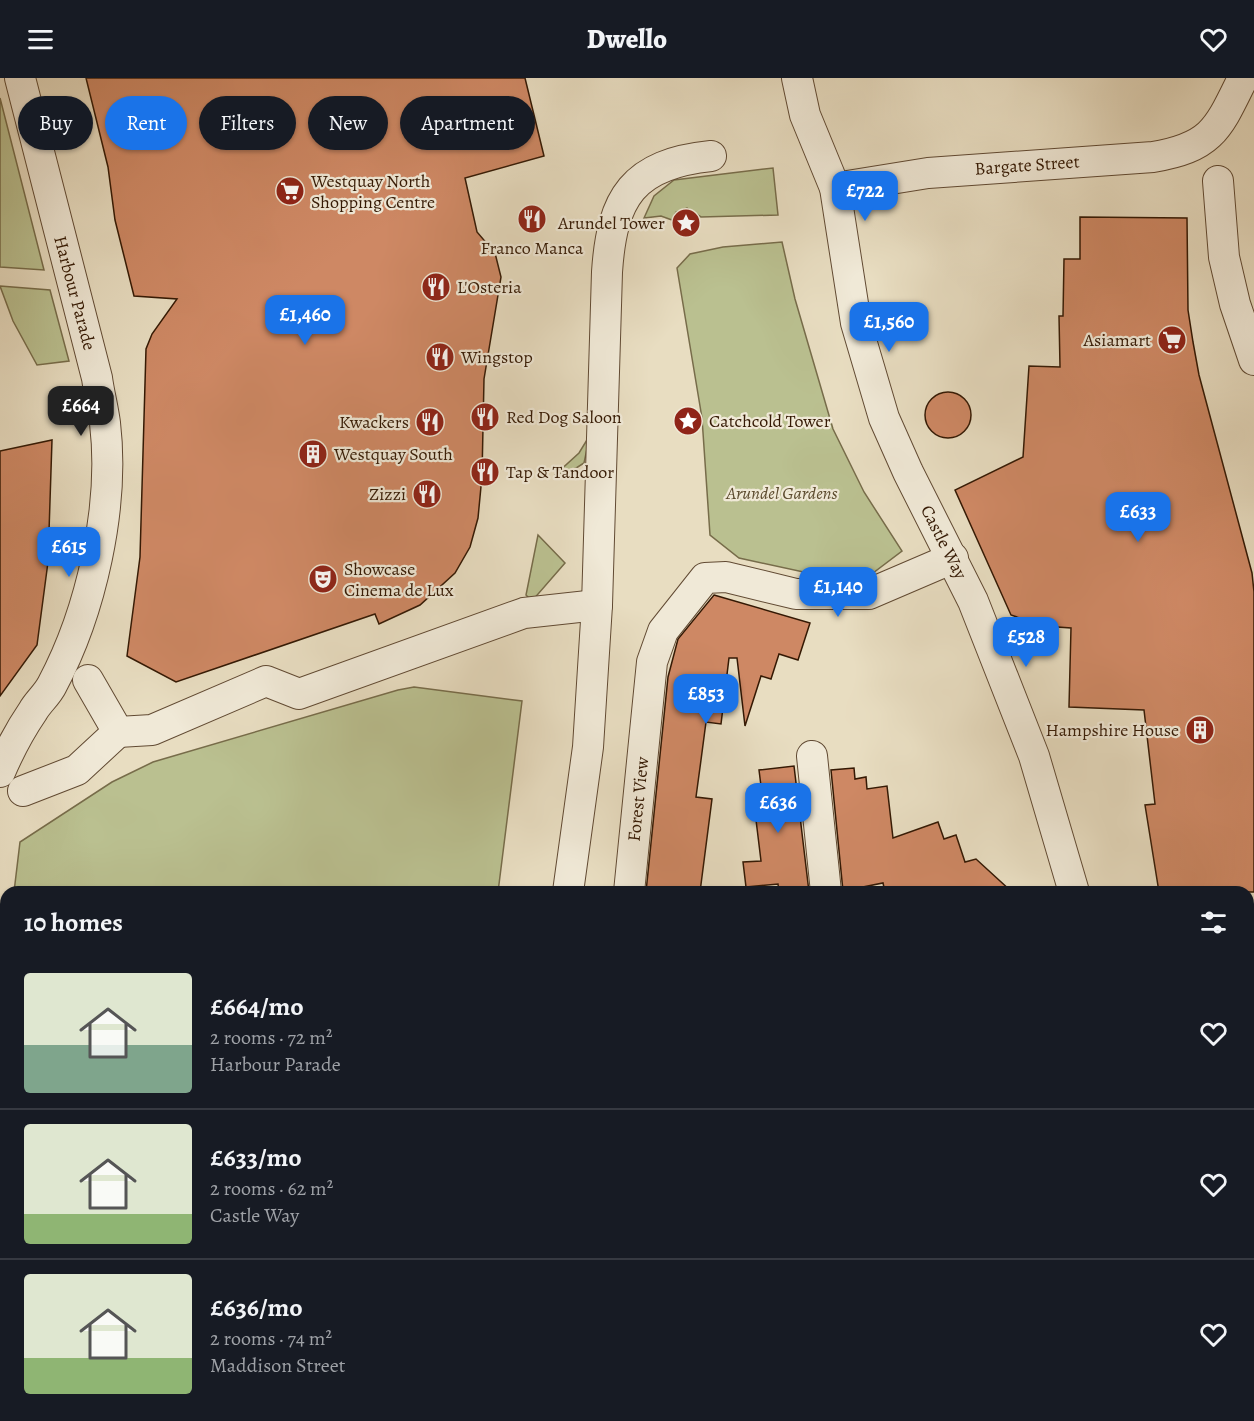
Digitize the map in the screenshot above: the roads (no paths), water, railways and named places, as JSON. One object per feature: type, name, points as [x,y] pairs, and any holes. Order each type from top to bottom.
[{"type":"street","name":"Harbour Parade","points":[[0,772],[32,711],[51,688],[70,648],[92,582],[103,520],[105,425],[94,367],[20,78]]},
{"type":"street","name":"Castle Way","points":[[797,78],[805,115],[835,188],[856,323],[884,418],[908,472],[973,601],[1034,756],[1072,886]]},
{"type":"street","name":"Bargate Street","points":[[835,188],[927,173],[1152,157],[1177,153],[1215,132],[1243,78]]},
{"type":"street","points":[[569,886],[588,747],[597,605],[607,272],[614,217],[626,195],[647,174],[696,152]]},
{"type":"street","points":[[1218,181],[1224,257],[1235,304],[1254,360]]},
{"type":"street","name":"Forest View","points":[[630,886],[652,662],[663,631],[705,578],[726,577],[796,594],[869,594],[953,558]]},
{"type":"street","points":[[23,791],[77,770],[118,732],[152,730],[266,681],[299,694],[524,613],[597,605]]},
{"type":"street","points":[[88,680],[118,732]]},
{"type":"street","name":"Harbour Parade","points":[[0,734],[32,711]]},
{"type":"street","points":[[812,756],[825,886]]},
{"type":"place","name":"Westquay North Shopping Centre","points":[[290,191]]},
{"type":"place","name":"Franco Manca","points":[[532,219]]},
{"type":"place","name":"Arundel Tower","points":[[686,223]]},
{"type":"place","name":"L'Osteria","points":[[436,287]]},
{"type":"place","name":"Asiamart","points":[[1172,340]]},
{"type":"place","name":"Wingstop","points":[[440,357]]},
{"type":"place","name":"Red Dog Saloon","points":[[485,417]]},
{"type":"place","name":"Catchcold Tower","points":[[688,421]]},
{"type":"place","name":"Kwackers","points":[[430,422]]},
{"type":"place","name":"Westquay South","points":[[313,454]]},
{"type":"place","name":"Tap & Tandoor","points":[[485,472]]},
{"type":"place","name":"Zizzi","points":[[427,494]]},
{"type":"place","name":"Showcase Cinema de Lux","points":[[323,579]]},
{"type":"place","name":"Hampshire House","points":[[1200,730]]},
{"type":"park label","name":"Arundel Gardens","points":[[782,493]]}]
